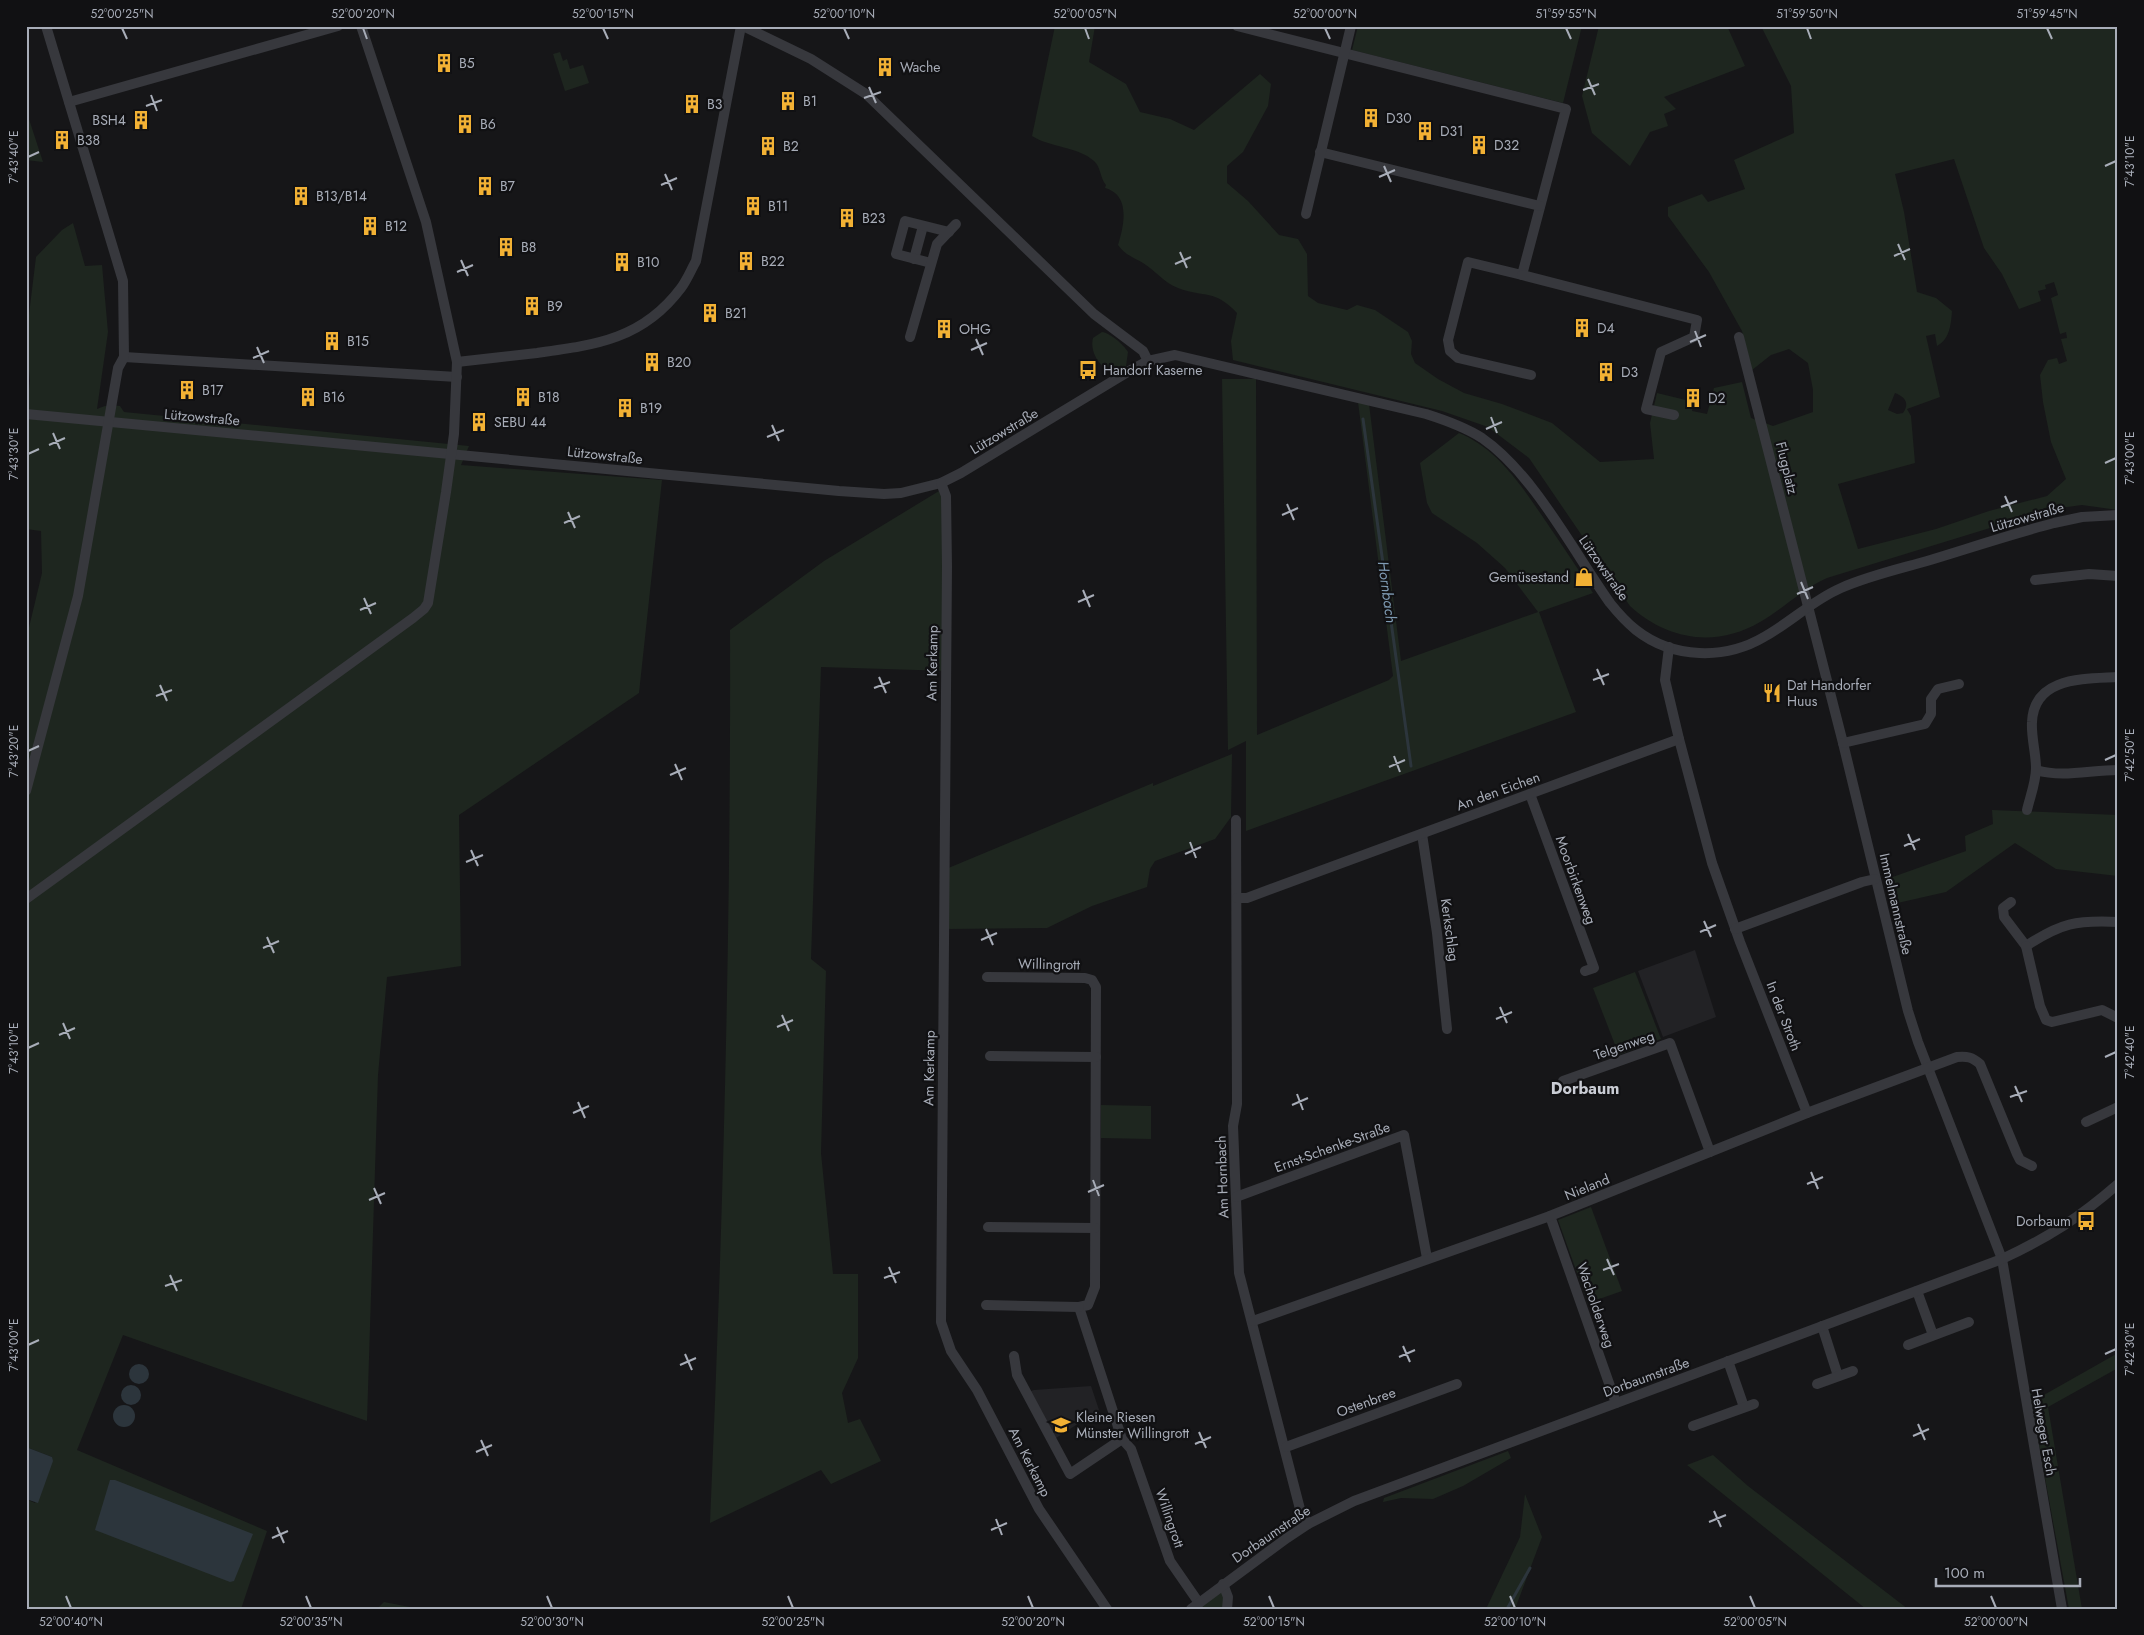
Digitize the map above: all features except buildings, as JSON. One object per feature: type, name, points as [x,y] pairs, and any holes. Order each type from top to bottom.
[{"type":"street","points":[[26,791],[78,596],[118,368],[124,356],[123,281],[46,26]]},
{"type":"street","points":[[69,102],[338,26]]},
{"type":"street","points":[[26,899],[424,610],[428,602],[451,453],[457,362],[426,222],[361,26]]},
{"type":"street","points":[[457,362],[586,347],[610,340],[646,323],[669,304],[683,286],[696,261],[742,26],[811,60],[866,94],[1094,314],[1143,351],[1148,360]]},
{"type":"street","points":[[1238,26],[1566,108],[1522,275]]},
{"type":"street","points":[[1306,214],[1351,26]]},
{"type":"street","points":[[1320,152],[1540,206]]},
{"type":"street","points":[[910,337],[937,244],[953,228],[924,226],[905,222],[896,254],[931,263]]},
{"type":"street","points":[[914,259],[924,226]]},
{"type":"street","points":[[1531,375],[1458,358],[1450,351],[1448,340],[1468,262],[1697,320],[1694,337],[1661,352],[1646,409],[1674,415]]},
{"type":"street","name":"Flugplatz","points":[[1739,337],[1808,607]]},
{"type":"street","name":"Lützowstraße","points":[[26,414],[884,494],[916,490],[941,483],[961,473],[1148,360],[1175,355],[1426,414],[1452,423],[1480,437],[1519,471],[1610,603],[1622,617],[1637,631],[1668,647],[1711,654],[1739,648],[1763,638],[1808,607],[1841,588],[2048,524],[2082,517],[2118,515]]},
{"type":"street","points":[[124,356],[457,377]]},
{"type":"street","name":"Am Kerkamp","points":[[941,483],[946,496],[947,566],[941,1322],[951,1351],[978,1390],[1039,1509],[1106,1609]]},
{"type":"street","points":[[2035,580],[2089,574],[2118,576]]},
{"type":"street","name":"Immelmannstraße","points":[[1808,607],[1908,1011],[1928,1069],[2002,1259]]},
{"type":"street","points":[[1668,647],[1665,680],[1679,739]]},
{"type":"street","points":[[2027,810],[2036,770],[2032,722],[2034,708],[2041,697],[2050,688],[2062,682],[2118,677]]},
{"type":"street","points":[[1842,743],[1925,724],[1931,714],[1931,699],[1938,689],[1959,684]]},
{"type":"street","name":"An den Eichen","points":[[1237,898],[1247,898],[1271,890],[1679,739]]},
{"type":"street","name":"In der Stroth","points":[[1679,739],[1707,847],[1735,929],[1807,1113]]},
{"type":"street","points":[[2036,770],[2047,773],[2066,774],[2118,770]]},
{"type":"street","name":"Moorbirkenweg","points":[[1530,794],[1594,968],[1585,971]]},
{"type":"street","name":"Am Hornbach","points":[[1236,820],[1236,1104],[1233,1126],[1240,1273],[1286,1447],[1300,1509],[1308,1524]]},
{"type":"street","name":"Kerkschlag","points":[[1422,834],[1437,933],[1447,1029]]},
{"type":"street","points":[[1735,929],[1862,882],[1875,879]]},
{"type":"street","points":[[2011,902],[2003,908],[2004,918],[2026,946],[2040,1006],[2046,1020],[2052,1022],[2102,1010],[2118,1019]]},
{"type":"street","points":[[2026,946],[2047,932],[2072,923],[2118,922]]},
{"type":"street","name":"Willingrott","points":[[988,977],[1085,978],[1092,980],[1096,987],[1096,1287],[1088,1304],[1079,1307],[1122,1439],[1132,1448],[1170,1561],[1195,1606]]},
{"type":"street","name":"Telgenweg","points":[[1562,1081],[1670,1043],[1710,1152]]},
{"type":"street","points":[[990,1056],[1096,1057]]},
{"type":"street","points":[[1928,1069],[1965,1056],[1973,1058],[1980,1064],[2016,1154],[2020,1160],[2032,1166]]},
{"type":"street","name":"Nieland","points":[[1252,1321],[1550,1216],[1807,1113],[1928,1069]]},
{"type":"street","points":[[2086,1122],[2118,1107]]},
{"type":"street","name":"Ernst-Schenke-Straße","points":[[1236,1196],[1404,1135],[1427,1258]]},
{"type":"street","name":"Dorbaumstraße","points":[[1195,1606],[1308,1524],[1378,1491],[2002,1259],[2068,1224],[2118,1184]]},
{"type":"street","name":"Wacholderweg","points":[[1550,1216],[1616,1403]]},
{"type":"street","points":[[988,1227],[1095,1228]]},
{"type":"street","name":"Helweger Esch","points":[[2002,1259],[2062,1609]]},
{"type":"street","points":[[1917,1291],[1933,1335]]},
{"type":"street","points":[[986,1305],[1079,1307]]},
{"type":"street","points":[[1908,1345],[1970,1322]]},
{"type":"street","points":[[1822,1326],[1838,1376]]},
{"type":"street","points":[[1014,1356],[1016,1375],[1070,1474],[1122,1439]]},
{"type":"street","points":[[1693,1426],[1749,1406],[1728,1361]]},
{"type":"street","points":[[1817,1384],[1853,1371]]},
{"type":"street","name":"Ostenbree","points":[[1286,1447],[1457,1384]]},
{"type":"street","points":[[1223,1584],[1228,1597],[1227,1609]]},
{"type":"shaded area","points":[[1055,26],[1095,26],[1089,62],[1126,84],[1140,112],[1170,119],[1194,130],[1260,74],[1271,84],[1268,106],[1243,152],[1227,166],[1227,183],[1248,201],[1279,235],[1298,239],[1307,254],[1308,296],[1318,303],[1347,310],[1357,305],[1375,310],[1408,332],[1412,341],[1411,354],[1415,363],[1438,379],[1464,393],[1502,404],[1552,423],[1600,462],[1654,459],[1650,423],[1657,393],[1694,402],[1692,411],[1707,414],[1714,388],[1742,382],[1751,418],[1773,426],[1813,412],[1813,390],[1808,363],[1789,349],[1771,355],[1752,370],[1742,331],[1709,272],[1668,216],[1668,207],[1702,194],[1708,202],[1745,189],[1734,160],[1794,133],[1791,86],[1761,26],[2118,26],[2118,510],[2082,505],[2052,509],[1827,578],[1809,588],[1760,622],[1743,630],[1709,637],[1676,633],[1644,618],[1630,606],[1529,458],[1488,427],[1442,411],[1233,360],[1231,341],[1237,313],[1229,305],[1216,297],[1173,286],[1123,251],[1118,245],[1124,212],[1122,204],[1119,197],[1105,188],[1106,185],[1096,163],[1080,152],[1047,143],[1032,136]],"holes":[[[1954,159],[1984,248],[2002,274],[2019,309],[2041,301],[2038,291],[2046,289],[2045,285],[2054,282],[2058,295],[2051,298],[2060,334],[2066,332],[2067,338],[2061,339],[2067,361],[2059,364],[2057,358],[2048,360],[2040,375],[2051,442],[2066,479],[2047,496],[1989,511],[1936,529],[1858,549],[1838,484],[1915,463],[1911,416],[1907,409],[1940,397],[1926,336],[1935,334],[1937,346],[1941,343],[1949,331],[1952,316],[1952,311],[1936,298],[1917,292],[1904,212],[1895,174]],[[1895,393],[1901,396],[1906,403],[1903,413],[1897,414],[1888,410]]]},
{"type":"shaded area","points":[[1358,26],[1582,26],[1563,103],[1352,50]]},
{"type":"shaded area","points":[[1599,26],[1727,26],[1745,66],[1664,97],[1676,109],[1664,114],[1668,126],[1650,132],[1630,166],[1592,133],[1582,96]]},
{"type":"shaded area","points":[[560,52],[563,61],[567,59],[570,69],[583,65],[589,83],[565,91],[553,54]]},
{"type":"shaded area","points":[[26,110],[43,162],[26,160]]},
{"type":"shaded area","points":[[73,223],[85,266],[102,265],[108,332],[97,409],[108,406],[120,406],[124,412],[469,446],[461,465],[662,480],[639,693],[459,815],[461,966],[387,977],[378,1075],[367,1421],[123,1335],[77,1450],[267,1531],[241,1609],[26,1609],[26,1499],[35,1503],[52,1457],[26,1447],[26,640],[42,573],[41,531],[26,529],[26,417],[30,381],[26,339],[36,257],[62,230]]},
{"type":"shaded area","points":[[1102,332],[1116,339],[1128,352],[1126,366],[1119,370],[1107,369],[1097,359],[1092,345],[1093,338]]},
{"type":"shaded area","points":[[1222,379],[1256,379],[1257,735],[1389,680],[1393,676],[1358,402],[1369,404],[1401,661],[1538,612],[1505,568],[1477,543],[1432,513],[1427,503],[1420,463],[1459,433],[1488,450],[1522,487],[1593,593],[1539,612],[1576,712],[1246,831],[1246,741],[1228,750]]},
{"type":"shaded area","points":[[939,491],[944,504],[949,671],[821,667],[811,959],[826,971],[821,1153],[833,1274],[858,1274],[858,1358],[842,1393],[848,1423],[860,1419],[881,1461],[831,1484],[821,1470],[710,1523],[719,1300],[725,1076],[730,630],[824,561]]},
{"type":"shaded area","points":[[1232,754],[1231,817],[1215,839],[1155,861],[1150,869],[1147,887],[1092,906],[1047,928],[946,929],[946,869],[1153,783],[1153,786]]},
{"type":"shaded area","points":[[1992,810],[2118,815],[2118,876],[2056,869],[2015,843],[1946,892],[1893,904],[1887,879],[1966,851],[1965,836],[1993,824]]},
{"type":"shaded area","points":[[1695,950],[1716,1017],[1663,1037],[1638,971]]},
{"type":"shaded area","points":[[1635,972],[1661,1039],[1619,1055],[1593,988]]},
{"type":"shaded area","points":[[1101,1105],[1151,1106],[1151,1139],[1101,1138]]},
{"type":"shaded area","points":[[1591,1207],[1622,1291],[1588,1303],[1558,1220]]},
{"type":"shaded area","points":[[2118,1353],[2118,1368],[2048,1407],[2082,1609],[2069,1609],[2029,1390],[2035,1400]]},
{"type":"shaded area","points":[[139,1364],[146,1367],[149,1374],[146,1381],[139,1384],[132,1381],[129,1374],[132,1367]]},
{"type":"shaded area","points":[[131,1385],[138,1388],[141,1395],[138,1402],[131,1405],[124,1402],[121,1395],[124,1388]]},
{"type":"shaded area","name":"Kleine Riesen Münster Willingrott","points":[[1091,1386],[1099,1410],[1053,1440],[1028,1392]]},
{"type":"shaded area","points":[[124,1405],[134,1412],[135,1416],[128,1426],[124,1427],[114,1420],[113,1416],[120,1406]]},
{"type":"shaded area","points":[[26,1447],[52,1457],[53,1461],[38,1503],[26,1499]]},
{"type":"shaded area","points":[[1508,1451],[1511,1458],[1463,1486],[1433,1499],[1401,1498],[1383,1502],[1384,1498]]},
{"type":"shaded area","points":[[1713,1455],[1748,1486],[1908,1609],[1866,1609],[1687,1465]]},
{"type":"shaded area","points":[[110,1480],[115,1480],[253,1534],[234,1581],[230,1582],[95,1530]]},
{"type":"shaded area","points":[[1525,1494],[1542,1537],[1515,1609],[1486,1609],[1520,1537]]},
{"type":"shaded area","points":[[1222,1590],[1229,1609],[1198,1609]]},
{"type":"shaded area","points":[[384,1602],[420,1609],[377,1609]]},
{"type":"waterway","name":"Hornbach","points":[[1363,419],[1411,766]]},
{"type":"waterway","name":"Hornbach","points":[[1507,1609],[1530,1568]]},
{"type":"place","name":"B5","points":[[444,63]]},
{"type":"place","name":"Wache","points":[[885,67]]},
{"type":"place","name":"B1","points":[[788,101]]},
{"type":"place","name":"B3","points":[[692,104]]},
{"type":"place","name":"D30","points":[[1371,118]]},
{"type":"place","name":"BSH4","points":[[141,120]]},
{"type":"place","name":"B6","points":[[465,124]]},
{"type":"place","name":"D31","points":[[1425,131]]},
{"type":"place","name":"B38","points":[[62,140]]},
{"type":"place","name":"D32","points":[[1479,145]]},
{"type":"place","name":"B2","points":[[768,146]]},
{"type":"place","name":"B7","points":[[485,186]]},
{"type":"place","name":"B13/B14","points":[[301,196]]},
{"type":"place","name":"B11","points":[[753,206]]},
{"type":"place","name":"B23","points":[[847,218]]},
{"type":"place","name":"B12","points":[[370,226]]},
{"type":"place","name":"B8","points":[[506,247]]},
{"type":"place","name":"B22","points":[[746,261]]},
{"type":"place","name":"B10","points":[[622,262]]},
{"type":"place","name":"B9","points":[[532,306]]},
{"type":"place","name":"B21","points":[[710,313]]},
{"type":"place","name":"D4","points":[[1582,328]]},
{"type":"place","name":"OHG","points":[[944,329]]},
{"type":"place","name":"B15","points":[[332,341]]},
{"type":"place","name":"B20","points":[[652,362]]},
{"type":"place","name":"Handorf Kaserne","points":[[1088,370]]},
{"type":"place","name":"D3","points":[[1606,372]]},
{"type":"place","name":"B17","points":[[187,390]]},
{"type":"place","name":"B16","points":[[308,397]]},
{"type":"place","name":"B18","points":[[523,397]]},
{"type":"place","name":"D2","points":[[1693,398]]},
{"type":"place","name":"B19","points":[[625,408]]},
{"type":"place","name":"SEBU 44","points":[[479,422]]},
{"type":"place","name":"Gemüsestand","points":[[1584,577]]},
{"type":"place","name":"Dat Handorfer Huus","points":[[1772,693]]},
{"type":"place","name":"Dorbaum","points":[[2086,1221]]},
{"type":"place","name":"Kleine Riesen Münster Willingrott","points":[[1061,1425]]},
{"type":"district","name":"Dorbaum","points":[[1585,1088]]}]
